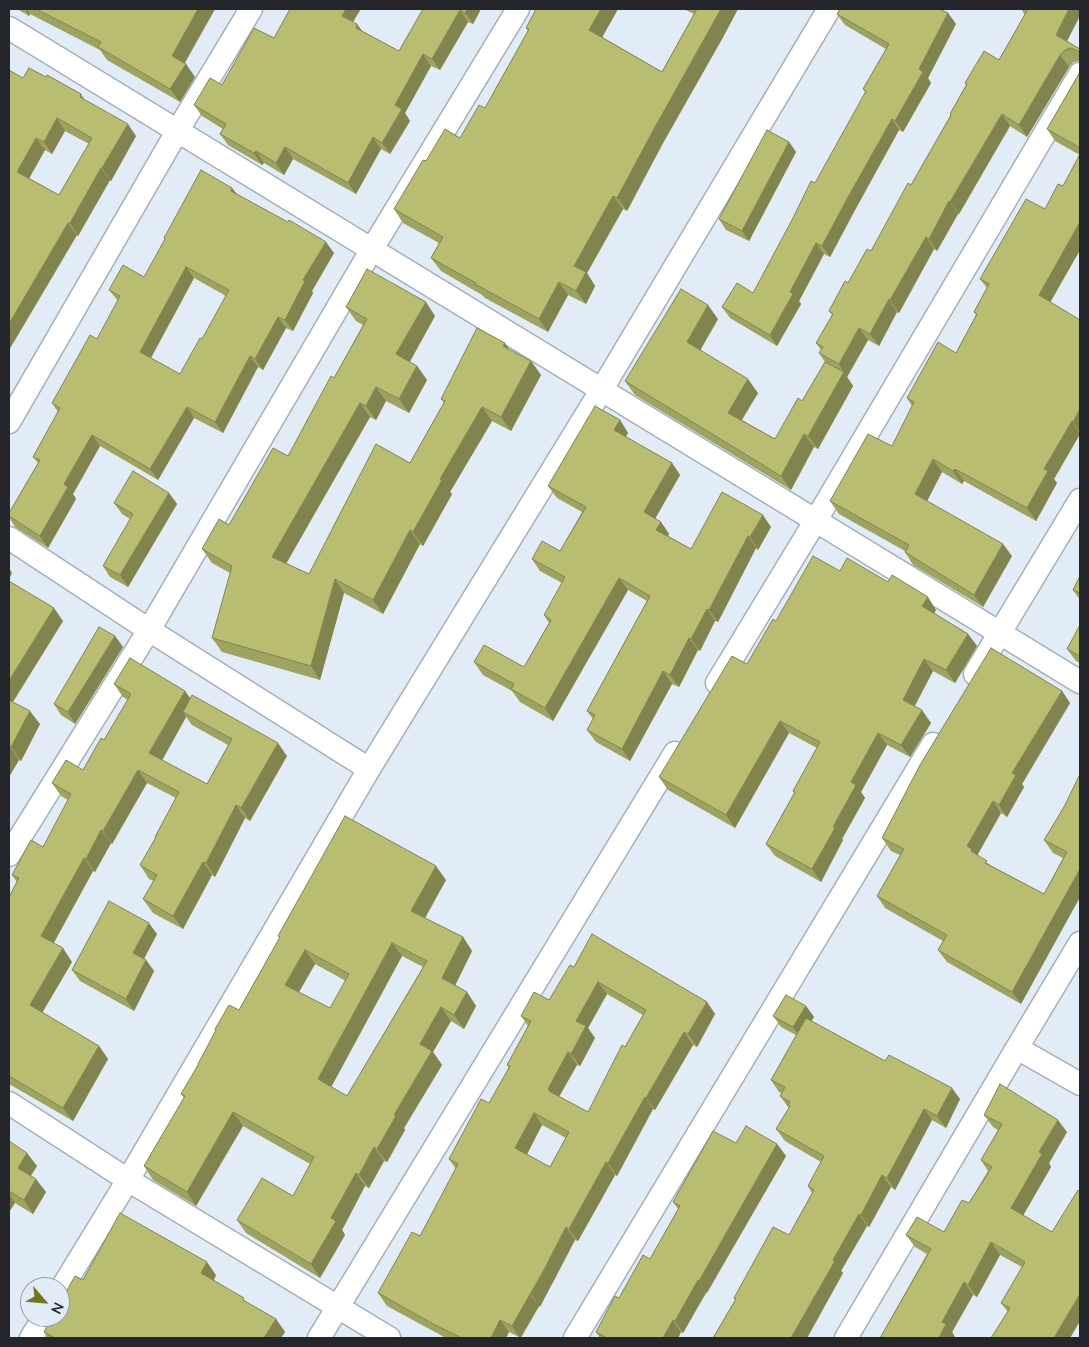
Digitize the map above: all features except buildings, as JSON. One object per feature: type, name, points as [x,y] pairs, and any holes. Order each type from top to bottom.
[{"type":"street","points":[[9,422],[178,130],[251,9]]},
{"type":"street","points":[[9,855],[149,630],[372,249],[518,9]]},
{"type":"street","points":[[68,1277],[128,1180],[369,769],[602,389],[830,9]]},
{"type":"street","points":[[9,28],[1080,682]]},
{"type":"street","points":[[708,698],[816,520],[1080,74]]},
{"type":"street","points":[[964,693],[1080,500]]},
{"type":"street","points":[[9,538],[149,630],[369,769]]},
{"type":"street","points":[[575,1338],[944,726]]},
{"type":"street","points":[[319,1338],[688,732]]},
{"type":"street","points":[[846,1338],[1080,943]]},
{"type":"street","points":[[1017,1048],[1080,1084]]},
{"type":"street","points":[[9,1103],[128,1180],[389,1338]]},
{"type":"street","points":[[31,1338],[38,1327]]}]
